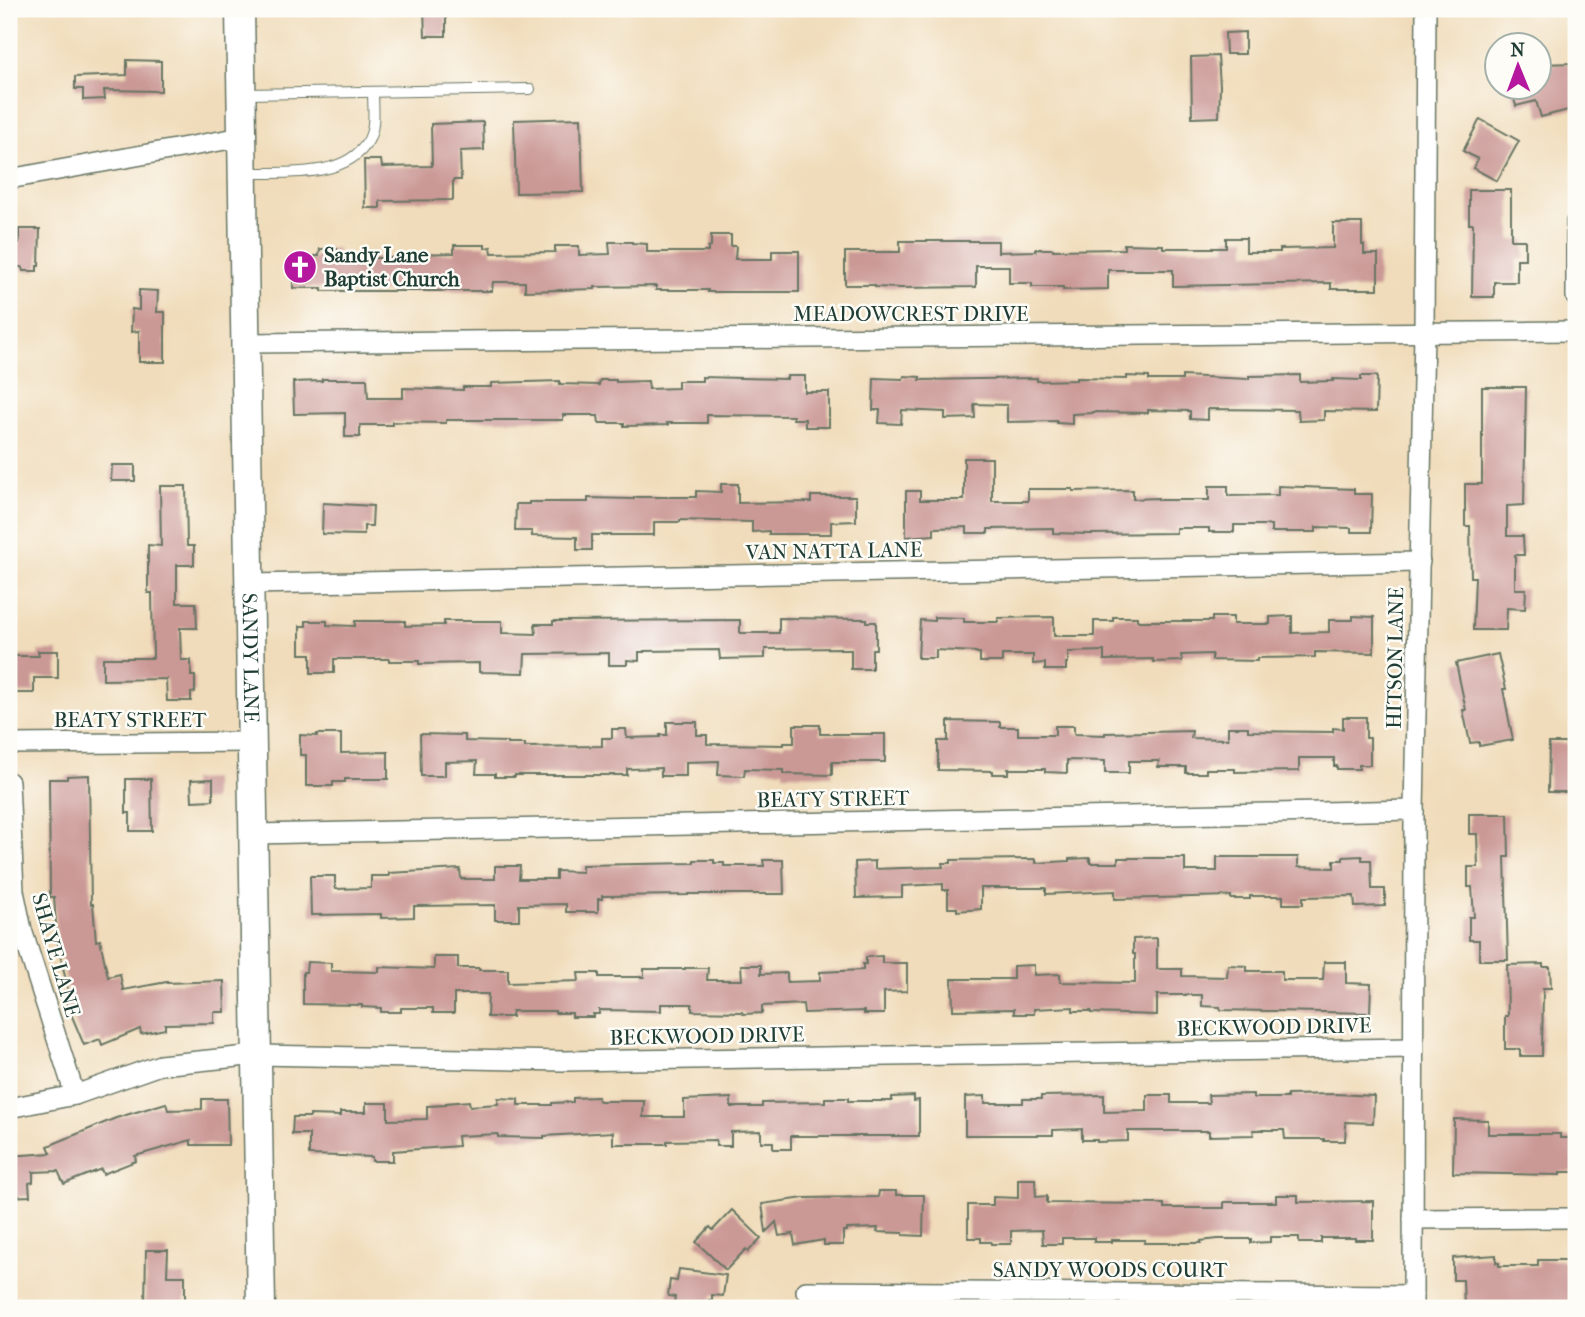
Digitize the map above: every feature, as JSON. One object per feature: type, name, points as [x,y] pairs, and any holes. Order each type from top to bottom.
[{"type":"street","name":"SANDY LANE","points":[[240,9],[261,1308]]},
{"type":"street","name":"HITSON LANE","points":[[1413,1302],[1414,810],[1424,333],[1426,9]]},
{"type":"street","points":[[9,179],[242,137]]},
{"type":"street","points":[[1576,222],[1576,297]]},
{"type":"street","name":"MEADOWCREST DRIVE","points":[[246,342],[1576,331]]},
{"type":"street","name":"VAN NATTA LANE","points":[[250,584],[1420,562]]},
{"type":"street","name":"BEATY STREET","points":[[9,744],[252,742]]},
{"type":"street","name":"SHAYE LANE","points":[[9,782],[14,891],[22,930],[75,1095]]},
{"type":"street","name":"BEATY STREET","points":[[254,834],[1414,810]]},
{"type":"street","name":"BECKWOOD DRIVE","points":[[9,1108],[75,1095],[159,1065],[257,1055],[564,1061],[1413,1048]]},
{"type":"street","points":[[1413,1219],[1576,1218]]},
{"type":"street","name":"SANDY WOODS COURT","points":[[806,1291],[1413,1302]]},
{"type":"lane","points":[[241,94],[530,89]]},
{"type":"lane","points":[[243,173],[325,170],[340,165],[357,154],[369,140],[373,124],[373,92]]},
{"type":"building","points":[[424,9],[446,9],[446,36],[425,36]]},
{"type":"building","points":[[1245,32],[1245,54],[1226,54],[1225,33]]},
{"type":"building","points":[[1218,56],[1219,117],[1192,118],[1191,57]]},
{"type":"building","points":[[127,60],[161,61],[161,91],[104,90],[105,99],[83,100],[83,89],[75,89],[75,77],[127,75]]},
{"type":"building","points":[[1576,63],[1576,108],[1541,117],[1536,102],[1554,102],[1554,64]]},
{"type":"building","points":[[1515,102],[1532,102],[1516,106]]},
{"type":"building","points":[[581,118],[583,192],[516,193],[514,120]]},
{"type":"building","points":[[1480,119],[1519,141],[1497,181],[1473,168],[1478,159],[1463,151]]},
{"type":"building","points":[[483,122],[484,150],[460,151],[461,180],[453,180],[453,200],[380,201],[380,208],[365,208],[364,160],[381,160],[382,167],[432,166],[431,124]]},
{"type":"building","points":[[1469,190],[1511,190],[1511,240],[1525,240],[1525,259],[1517,259],[1517,282],[1494,282],[1494,297],[1472,297],[1473,224],[1469,224]]},
{"type":"building","points":[[1333,223],[1362,223],[1364,254],[1378,254],[1378,289],[1331,289],[1331,283],[1173,286],[1173,270],[1108,270],[1108,289],[1063,290],[1063,287],[1032,287],[1032,283],[1009,283],[1009,266],[976,266],[976,287],[901,288],[845,285],[845,252],[900,252],[900,241],[998,241],[998,252],[1124,249],[1124,244],[1163,245],[1163,248],[1226,248],[1226,238],[1246,238],[1246,252],[1280,252],[1280,249],[1333,248]]},
{"type":"building","points":[[19,229],[40,229],[37,271],[9,267],[9,243],[19,243]]},
{"type":"building","points":[[711,235],[731,235],[731,246],[736,246],[735,259],[772,259],[772,251],[799,251],[799,292],[656,290],[656,286],[525,291],[525,282],[493,282],[492,291],[322,291],[322,288],[293,288],[293,258],[315,258],[319,256],[320,249],[337,249],[337,256],[412,258],[412,254],[454,253],[454,245],[485,245],[485,248],[491,247],[492,253],[555,252],[555,246],[579,246],[579,255],[610,254],[609,242],[632,242],[647,244],[647,252],[708,252]]},
{"type":"building","points":[[139,290],[158,291],[157,312],[165,312],[165,362],[139,362],[139,331],[131,332],[132,309],[139,310]]},
{"type":"building","points":[[1300,375],[1300,382],[1361,380],[1361,376],[1377,376],[1376,412],[1324,411],[1324,420],[1299,421],[1298,410],[1208,409],[1208,420],[1190,419],[1190,411],[1092,412],[1072,414],[1072,424],[1057,421],[1007,422],[1007,405],[974,404],[975,418],[945,419],[945,412],[902,410],[901,424],[879,423],[880,410],[873,410],[874,378],[1037,378],[1037,381],[1076,378],[1127,379],[1127,376],[1149,377],[1149,380],[1182,380],[1182,376],[1249,379],[1249,376]]},
{"type":"building","points":[[787,376],[805,376],[805,392],[829,392],[829,427],[805,427],[805,419],[793,419],[793,416],[707,415],[707,423],[624,426],[624,423],[599,423],[598,416],[593,415],[563,415],[563,420],[446,420],[446,423],[392,422],[392,425],[360,425],[360,437],[345,437],[345,413],[294,414],[293,382],[322,379],[367,379],[368,398],[403,398],[403,388],[463,390],[463,387],[491,387],[491,383],[560,381],[560,384],[599,385],[600,380],[616,380],[648,381],[649,389],[678,388],[678,381],[702,381],[702,377],[787,379]]},
{"type":"building","points":[[1482,387],[1526,387],[1524,505],[1507,506],[1507,536],[1523,536],[1524,555],[1515,555],[1515,589],[1526,589],[1525,609],[1507,608],[1506,630],[1473,630],[1475,577],[1471,577],[1470,526],[1465,526],[1465,484],[1482,484]]},
{"type":"building","points":[[964,458],[992,458],[992,501],[1028,501],[1028,489],[1133,490],[1133,499],[1209,500],[1209,486],[1228,486],[1228,496],[1278,495],[1278,486],[1354,489],[1354,494],[1372,494],[1371,532],[1351,532],[1351,528],[1316,527],[1316,532],[1271,532],[1271,525],[1234,525],[1234,532],[1209,532],[1209,528],[1176,528],[1176,533],[1090,534],[1053,533],[1053,528],[988,529],[988,533],[967,533],[967,527],[934,528],[934,535],[906,537],[906,491],[920,491],[920,500],[964,500]]},
{"type":"building","points":[[112,465],[135,465],[135,481],[111,481]]},
{"type":"building","points":[[721,484],[738,484],[738,503],[811,502],[811,496],[856,496],[856,521],[831,522],[831,534],[752,532],[752,522],[654,522],[654,535],[592,535],[592,550],[577,550],[577,537],[532,536],[532,531],[515,531],[516,504],[588,502],[588,498],[696,497],[696,491],[721,492]]},
{"type":"building","points":[[160,486],[186,486],[187,546],[194,546],[194,565],[177,565],[177,603],[196,603],[197,628],[180,628],[181,660],[191,660],[191,676],[195,676],[195,692],[191,693],[191,701],[167,701],[166,679],[103,680],[103,658],[153,658],[152,593],[148,593],[148,545],[161,546]]},
{"type":"building","points":[[323,503],[373,506],[372,526],[364,526],[364,535],[322,534]]},
{"type":"building","points":[[1292,616],[1292,633],[1329,632],[1329,620],[1353,620],[1353,616],[1374,617],[1374,653],[1315,652],[1315,657],[1257,658],[1257,661],[1212,660],[1212,654],[1181,655],[1182,661],[1153,662],[1153,659],[1104,660],[1104,651],[1068,652],[1066,670],[1045,670],[1045,663],[1033,664],[1033,655],[1002,655],[1002,662],[980,662],[980,653],[936,650],[936,658],[918,658],[920,620],[934,621],[934,617],[964,618],[964,622],[998,622],[998,618],[1054,617],[1054,636],[1094,636],[1094,621],[1113,621],[1113,617],[1137,617],[1139,621],[1212,621],[1212,617],[1233,617],[1233,624],[1270,624],[1270,617]]},
{"type":"building","points":[[779,618],[867,619],[867,622],[876,622],[876,649],[872,649],[872,669],[851,669],[851,650],[840,648],[765,649],[765,658],[720,659],[719,650],[644,651],[639,652],[639,661],[627,660],[627,665],[609,665],[609,653],[525,654],[524,673],[479,672],[479,663],[419,664],[419,661],[389,659],[334,659],[334,673],[311,673],[311,654],[300,654],[300,626],[306,626],[306,621],[327,621],[327,625],[355,626],[355,621],[405,621],[405,626],[444,625],[444,621],[502,621],[502,633],[536,634],[535,624],[553,624],[553,621],[740,620],[740,633],[779,633]]},
{"type":"building","points":[[38,651],[58,651],[58,678],[34,678],[34,693],[9,693],[9,656],[39,656]]},
{"type":"building","points":[[1498,654],[1513,740],[1479,746],[1479,742],[1470,743],[1456,663]]},
{"type":"building","points":[[1343,717],[1366,717],[1366,738],[1370,738],[1370,765],[1359,765],[1359,769],[1337,769],[1337,766],[1334,766],[1334,758],[1299,758],[1299,771],[1235,772],[1235,769],[1206,769],[1206,773],[1186,773],[1186,767],[1158,767],[1159,761],[1129,761],[1129,773],[1105,773],[1105,761],[1067,760],[1067,773],[1045,772],[1045,769],[1008,769],[1008,774],[993,774],[993,771],[938,770],[938,741],[948,741],[948,721],[1000,722],[1000,727],[1018,727],[1018,735],[1055,735],[1055,726],[1074,726],[1074,734],[1192,731],[1191,738],[1228,739],[1228,727],[1248,727],[1248,731],[1333,732],[1333,728],[1343,729]]},
{"type":"building","points":[[667,722],[697,722],[697,735],[707,735],[707,744],[794,743],[794,725],[820,725],[820,734],[885,734],[885,762],[832,762],[832,775],[783,774],[783,770],[745,769],[744,776],[718,775],[719,761],[686,762],[686,776],[661,776],[661,768],[627,769],[627,775],[495,777],[495,774],[476,774],[477,761],[445,762],[445,776],[421,776],[420,734],[465,735],[465,741],[507,742],[525,744],[525,747],[602,746],[602,738],[612,738],[612,729],[626,729],[627,738],[660,737],[667,735]]},
{"type":"building","points":[[341,734],[341,753],[388,752],[388,779],[345,779],[345,782],[333,782],[333,786],[306,786],[306,755],[300,755],[300,735]]},
{"type":"building","points":[[1549,743],[1572,743],[1572,758],[1576,758],[1576,792],[1548,792]]},
{"type":"building","points":[[89,775],[91,904],[96,941],[100,940],[108,977],[120,974],[123,990],[167,982],[224,981],[225,1012],[214,1012],[214,1023],[165,1024],[165,1029],[141,1034],[140,1029],[102,1045],[100,1039],[84,1045],[66,1002],[70,1000],[57,939],[54,897],[50,897],[49,779]]},
{"type":"building","points":[[126,779],[151,779],[152,831],[130,831],[130,813],[126,813]]},
{"type":"building","points":[[213,779],[213,800],[192,801],[191,780]]},
{"type":"building","points":[[1469,814],[1508,814],[1509,857],[1505,857],[1508,960],[1479,960],[1479,940],[1469,940],[1469,917],[1474,917],[1472,887],[1468,887],[1468,867],[1478,867],[1477,834],[1469,834]]},
{"type":"building","points":[[1362,856],[1362,860],[1371,860],[1372,889],[1385,889],[1385,906],[1355,907],[1354,896],[1303,897],[1303,904],[1283,904],[1283,896],[1250,896],[1250,899],[1231,899],[1231,896],[1115,899],[1115,891],[1046,894],[1046,888],[981,888],[981,909],[957,911],[957,908],[948,908],[948,890],[943,890],[943,884],[902,886],[902,897],[856,898],[855,862],[875,861],[875,869],[943,867],[942,863],[951,863],[951,860],[1036,859],[1036,863],[1090,858],[1090,863],[1118,863],[1118,858],[1185,858],[1185,871],[1217,871],[1217,857],[1298,857],[1298,867],[1334,868],[1334,860]]},
{"type":"building","points":[[694,860],[714,860],[714,863],[724,863],[724,866],[764,866],[763,860],[783,860],[784,894],[602,896],[602,899],[598,899],[598,912],[566,912],[566,904],[519,905],[519,920],[495,920],[495,905],[414,906],[414,917],[381,918],[381,914],[311,915],[310,876],[335,876],[335,889],[371,888],[371,876],[389,876],[389,873],[460,869],[461,879],[495,879],[495,866],[520,866],[519,879],[556,879],[556,871],[582,872],[582,865],[694,863]]},
{"type":"building","points":[[1157,938],[1157,969],[1182,969],[1182,976],[1227,977],[1228,965],[1247,966],[1247,971],[1282,971],[1282,980],[1323,980],[1324,962],[1346,962],[1346,983],[1371,984],[1370,1013],[1221,1010],[1220,1007],[1202,1006],[1202,995],[1157,995],[1157,1015],[1091,1013],[1073,1011],[1073,1007],[1034,1009],[1034,1014],[1014,1014],[1014,1009],[953,1010],[952,979],[1013,979],[1013,966],[1034,965],[1034,975],[1060,974],[1060,982],[1135,983],[1133,939]]},
{"type":"building","points":[[882,956],[882,963],[907,963],[907,991],[884,992],[884,1014],[864,1014],[864,1011],[804,1013],[803,1004],[762,1006],[762,1013],[743,1014],[692,1011],[692,1004],[661,1004],[661,1011],[599,1010],[599,1014],[593,1014],[593,1017],[572,1017],[572,1013],[555,1011],[512,1011],[512,1017],[487,1017],[488,994],[454,994],[454,1013],[433,1013],[433,1008],[401,1008],[401,1012],[381,1012],[381,1008],[362,1005],[303,1004],[303,972],[306,972],[307,962],[331,963],[331,971],[379,972],[379,967],[434,969],[434,957],[458,957],[458,968],[508,970],[508,983],[579,981],[578,973],[599,973],[599,977],[644,977],[644,969],[685,968],[708,968],[707,980],[742,980],[741,965],[761,965],[761,974],[787,973],[787,982],[820,981],[820,972],[863,970],[866,957]]},
{"type":"building","points":[[1543,964],[1543,967],[1550,967],[1551,988],[1543,988],[1542,1056],[1520,1056],[1520,1049],[1505,1049],[1505,1016],[1508,1016],[1507,965]]},
{"type":"building","points":[[1253,1094],[1253,1098],[1336,1094],[1374,1096],[1373,1123],[1346,1122],[1345,1141],[1285,1139],[1284,1130],[1253,1130],[1254,1135],[1209,1136],[1209,1131],[1128,1131],[1128,1141],[1097,1142],[1082,1140],[1082,1129],[1053,1130],[1053,1135],[965,1135],[965,1097],[985,1096],[985,1103],[1023,1103],[1023,1099],[1041,1099],[1041,1096],[1104,1095],[1104,1112],[1147,1111],[1147,1095],[1171,1095],[1171,1103],[1209,1103],[1208,1095]]},
{"type":"building","points":[[914,1096],[914,1101],[919,1100],[919,1136],[791,1136],[791,1149],[773,1149],[773,1142],[761,1142],[761,1131],[731,1132],[731,1146],[716,1146],[716,1140],[613,1144],[613,1132],[544,1138],[498,1137],[498,1134],[457,1136],[458,1146],[393,1151],[393,1161],[372,1161],[372,1157],[309,1155],[309,1134],[292,1134],[293,1117],[340,1116],[340,1112],[366,1112],[366,1103],[388,1103],[388,1120],[427,1119],[427,1106],[446,1103],[469,1101],[470,1106],[498,1104],[498,1098],[518,1099],[518,1105],[552,1105],[573,1102],[573,1098],[598,1097],[600,1101],[644,1101],[643,1117],[684,1117],[684,1100],[731,1098],[731,1107],[762,1107],[762,1103],[825,1102],[825,1098],[892,1101],[892,1097]]},
{"type":"building","points":[[202,1099],[227,1099],[228,1145],[191,1145],[191,1140],[135,1156],[136,1161],[103,1174],[101,1169],[64,1184],[58,1171],[33,1172],[33,1182],[29,1183],[30,1196],[9,1197],[9,1156],[51,1153],[48,1146],[116,1118],[166,1103],[168,1110],[202,1109]]},
{"type":"building","points":[[1454,1119],[1488,1120],[1488,1134],[1560,1134],[1560,1138],[1576,1138],[1576,1172],[1560,1172],[1560,1175],[1453,1173]]},
{"type":"building","points":[[1018,1179],[1035,1179],[1036,1197],[1047,1196],[1047,1203],[1164,1204],[1164,1208],[1224,1208],[1224,1202],[1276,1202],[1276,1195],[1298,1195],[1298,1202],[1373,1201],[1373,1240],[1321,1238],[1321,1243],[1299,1243],[1299,1237],[1270,1237],[1270,1242],[1251,1243],[1251,1239],[1218,1239],[1201,1243],[1144,1243],[1145,1240],[1094,1242],[1094,1238],[1062,1238],[1062,1244],[1043,1244],[1042,1230],[1011,1231],[1011,1244],[991,1244],[981,1242],[981,1238],[968,1238],[968,1205],[993,1205],[993,1197],[1018,1198]]},
{"type":"building","points":[[879,1191],[896,1191],[896,1195],[924,1195],[923,1236],[877,1232],[878,1228],[847,1229],[843,1231],[843,1245],[824,1245],[824,1240],[795,1245],[793,1234],[779,1236],[776,1222],[766,1232],[762,1204],[804,1198],[878,1197]]},
{"type":"building","points":[[732,1210],[761,1238],[726,1270],[696,1242],[710,1227],[713,1230]]},
{"type":"building","points":[[146,1250],[168,1250],[167,1276],[185,1276],[185,1306],[145,1305]]},
{"type":"building","points":[[1496,1255],[1496,1263],[1499,1263],[1499,1266],[1538,1266],[1538,1260],[1576,1260],[1576,1305],[1496,1305],[1496,1308],[1464,1308],[1463,1280],[1453,1280],[1453,1258]]},
{"type":"building","points":[[679,1269],[726,1275],[723,1296],[712,1295],[708,1308],[673,1308],[675,1297],[668,1296],[670,1280],[677,1281]]},
{"type":"place","name":"Sandy Lane Baptist Church","points":[[300,267]]}]
